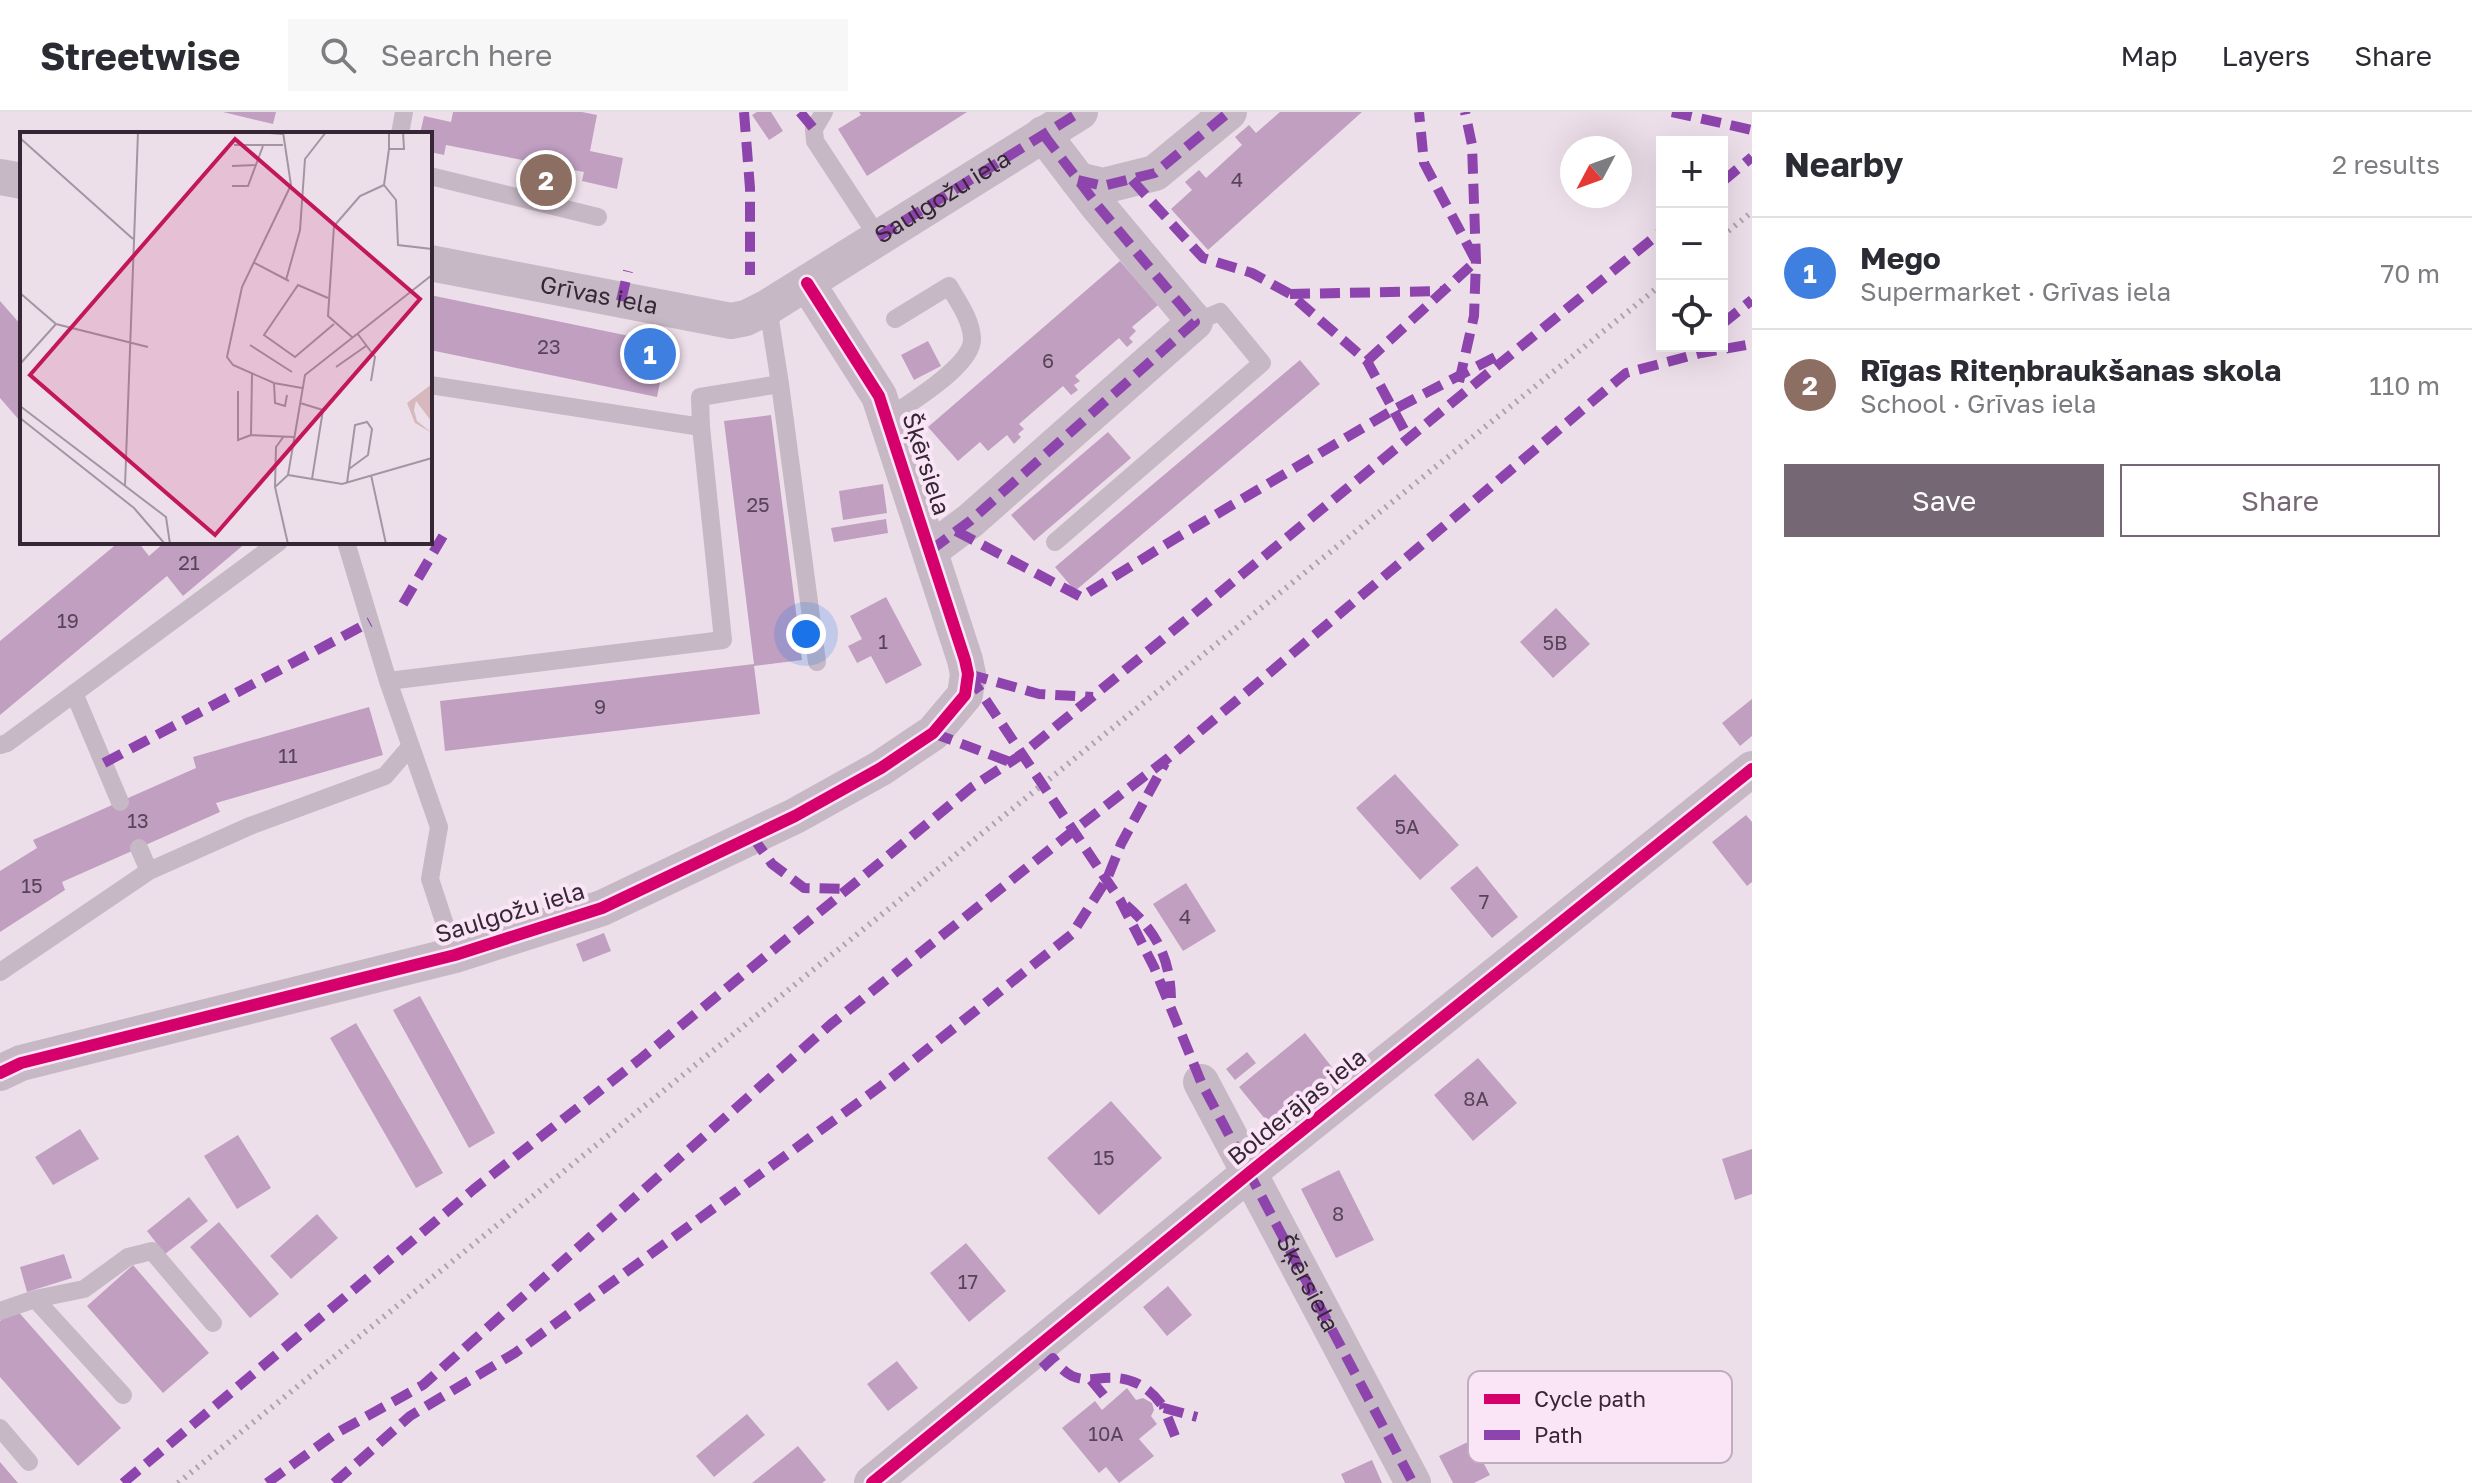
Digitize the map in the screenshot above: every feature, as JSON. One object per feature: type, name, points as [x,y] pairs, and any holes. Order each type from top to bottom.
[{"type":"street","name":"Saulgožu iela","points":[[807,283],[1080,112]]},
{"type":"street","points":[[1078,180],[1103,186],[1155,173],[1229,112]]},
{"type":"street","points":[[931,550],[970,521],[1195,322],[1043,134]]},
{"type":"street","points":[[0,177],[20,181]]},
{"type":"street","name":"Grīvas iela","points":[[432,263],[731,321],[746,318],[768,307],[807,283]]},
{"type":"street","name":"Šķērsiela","points":[[807,283],[879,396],[931,550],[968,674]]},
{"type":"street","name":"Saulgožu iela","points":[[0,1073],[21,1063],[455,955],[602,908],[795,816],[881,768],[933,733],[951,714],[965,695],[968,674]]},
{"type":"street","name":"Bolderājas iela","points":[[872,1483],[1249,1173],[1752,769]]},
{"type":"street","name":"Šķērsiela","points":[[1201,1082],[1413,1483]]},
{"type":"lane","points":[[400,132],[404,112]]},
{"type":"lane","points":[[824,112],[814,129],[815,141],[878,237]]},
{"type":"lane","points":[[432,176],[598,217]]},
{"type":"lane","points":[[888,418],[948,375],[966,357],[973,340],[968,320],[949,286],[895,319]]},
{"type":"lane","points":[[768,307],[817,662]]},
{"type":"lane","points":[[1055,542],[1262,363],[1220,312],[1195,322]]},
{"type":"lane","points":[[388,681],[723,640],[700,397],[780,384]]},
{"type":"lane","points":[[432,385],[701,427]]},
{"type":"lane","points":[[0,745],[7,743],[276,544]]},
{"type":"lane","points":[[347,544],[409,748],[439,827],[430,879],[455,955]]},
{"type":"lane","points":[[74,693],[120,802]]},
{"type":"lane","points":[[0,972],[149,871],[250,826],[385,776],[409,748]]},
{"type":"lane","points":[[139,848],[149,871]]},
{"type":"lane","points":[[0,1311],[35,1299],[84,1289],[128,1257],[152,1251],[213,1323]]},
{"type":"lane","points":[[35,1299],[123,1395]]},
{"type":"lane","points":[[0,1428],[29,1462]]},
{"type":"building","points":[[223,112],[276,112],[273,124]]},
{"type":"building","points":[[453,112],[582,112],[597,115],[590,151],[623,158],[617,189],[582,181],[584,172],[446,145],[444,155],[432,152],[432,132],[420,132],[424,116],[451,122]]},
{"type":"building","points":[[771,112],[783,131],[769,140],[752,115]]},
{"type":"building","points":[[859,112],[967,112],[867,176],[838,129],[861,115]]},
{"type":"building","points":[[1280,112],[1362,112],[1208,250],[1171,209],[1192,190],[1185,182],[1199,170],[1206,178],[1242,145],[1235,137],[1249,125],[1256,133]]},
{"type":"building","points":[[1120,261],[1158,305],[1132,327],[1136,331],[1129,338],[1133,342],[1127,347],[1119,338],[1075,376],[1080,381],[1074,385],[1078,390],[1071,395],[1063,386],[1019,424],[1024,429],[1014,444],[1007,435],[988,451],[980,442],[958,461],[928,427]]},
{"type":"building","points":[[432,295],[668,344],[657,397],[432,350]]},
{"type":"building","points":[[0,301],[20,324],[20,421],[0,398]]},
{"type":"building","points":[[928,341],[941,366],[914,380],[901,355]]},
{"type":"building","points":[[1300,360],[1320,384],[1075,591],[1055,567]]},
{"type":"building","points":[[771,415],[802,660],[754,666],[760,714],[445,751],[440,701],[754,664],[724,421]]},
{"type":"building","points":[[1108,432],[1131,458],[1034,541],[1011,515]]},
{"type":"building","points":[[883,484],[887,513],[843,520],[839,491]]},
{"type":"building","points":[[886,519],[888,533],[834,542],[831,528]]},
{"type":"building","points":[[117,544],[140,544],[149,556],[163,544],[245,544],[183,596],[167,576],[0,715],[0,641]]},
{"type":"building","points":[[886,597],[922,665],[886,684],[871,656],[857,663],[848,646],[862,639],[850,616]]},
{"type":"building","points":[[1556,608],[1590,644],[1553,678],[1520,642]]},
{"type":"building","points":[[1752,699],[1752,736],[1740,746],[1722,723]]},
{"type":"building","points":[[369,707],[383,755],[216,803],[220,812],[62,882],[65,890],[0,932],[0,871],[37,848],[33,840],[196,768],[193,757]]},
{"type":"building","points":[[1395,774],[1459,845],[1420,880],[1356,808]]},
{"type":"building","points":[[1746,815],[1752,822],[1752,882],[1747,886],[1712,842]]},
{"type":"building","points":[[1477,866],[1518,917],[1492,938],[1450,888]]},
{"type":"building","points":[[1186,883],[1216,931],[1183,951],[1153,904]]},
{"type":"building","points":[[604,933],[611,951],[583,962],[576,944]]},
{"type":"building","points":[[420,996],[495,1133],[469,1148],[393,1010]]},
{"type":"building","points":[[356,1023],[443,1173],[416,1188],[330,1038]]},
{"type":"building","points":[[1305,1033],[1335,1071],[1270,1125],[1239,1087]]},
{"type":"building","points":[[1247,1052],[1256,1063],[1235,1080],[1226,1069]]},
{"type":"building","points":[[1478,1058],[1517,1103],[1473,1141],[1434,1095]]},
{"type":"building","points":[[1111,1101],[1162,1158],[1099,1215],[1047,1158]]},
{"type":"building","points":[[80,1129],[99,1159],[53,1185],[35,1157]]},
{"type":"building","points":[[238,1135],[271,1188],[237,1209],[204,1156]]},
{"type":"building","points":[[1752,1149],[1752,1194],[1735,1200],[1722,1159]]},
{"type":"building","points":[[1339,1170],[1374,1240],[1336,1258],[1301,1189]]},
{"type":"building","points":[[189,1197],[208,1221],[165,1254],[147,1231]]},
{"type":"building","points":[[317,1214],[338,1238],[291,1279],[270,1256]]},
{"type":"building","points":[[219,1222],[279,1294],[250,1318],[190,1247]]},
{"type":"building","points":[[966,1243],[1006,1291],[969,1322],[930,1273]]},
{"type":"building","points":[[64,1254],[72,1278],[27,1292],[20,1267]]},
{"type":"building","points":[[133,1265],[209,1353],[163,1393],[87,1306]]},
{"type":"building","points":[[1168,1286],[1192,1315],[1167,1336],[1143,1307]]},
{"type":"building","points":[[15,1308],[121,1428],[78,1466],[0,1377],[0,1321]]},
{"type":"building","points":[[897,1361],[918,1388],[888,1411],[867,1384]]},
{"type":"building","points":[[1127,1388],[1136,1400],[1143,1398],[1152,1403],[1154,1410],[1151,1416],[1157,1424],[1139,1439],[1154,1456],[1119,1483],[1106,1467],[1099,1473],[1062,1428],[1095,1401],[1102,1410]]},
{"type":"building","points":[[747,1414],[765,1435],[714,1477],[696,1456]]},
{"type":"building","points":[[1468,1442],[1468,1463],[1486,1463],[1490,1475],[1474,1483],[1453,1483],[1439,1456]]},
{"type":"building","points":[[798,1446],[826,1480],[822,1483],[752,1483]]},
{"type":"building","points":[[1372,1460],[1382,1483],[1345,1483],[1341,1474]]},
{"type":"building","points":[[0,1462],[18,1483],[0,1483]]},
{"type":"railway","points":[[1728,231],[1752,212]]},
{"type":"railway","points":[[178,1483],[1656,289]]},
{"type":"marked path","points":[[744,112],[750,188],[750,275]]},
{"type":"marked path","points":[[800,112],[814,129]]},
{"type":"marked path","points":[[878,237],[1080,112]]},
{"type":"marked path","points":[[1078,180],[1103,186],[1155,173],[1229,112]]},
{"type":"marked path","points":[[1367,361],[1476,261],[1424,163],[1419,112]]},
{"type":"marked path","points":[[1459,382],[1474,316],[1476,261],[1472,145],[1465,112]]},
{"type":"marked path","points":[[1672,112],[1752,130]]},
{"type":"marked path","points":[[931,550],[970,521],[1195,322],[1098,206],[1043,134]]},
{"type":"marked path","points":[[1728,177],[1752,157]]},
{"type":"marked path","points":[[1132,180],[1203,258],[1252,273],[1290,294],[1367,361],[1408,437]]},
{"type":"marked path","points":[[123,1483],[474,1189],[639,1060],[972,787],[1021,755],[1656,236]]},
{"type":"marked path","points":[[621,301],[628,271]]},
{"type":"marked path","points":[[1290,294],[1443,291]]},
{"type":"marked path","points":[[1728,319],[1752,300]]},
{"type":"marked path","points":[[267,1483],[335,1434],[423,1385],[831,1024],[1167,759],[1626,373],[1701,353],[1752,344]]},
{"type":"marked path","points":[[956,531],[1081,597],[1393,410],[1499,355]]},
{"type":"marked path","points":[[403,604],[443,536]]},
{"type":"marked path","points":[[104,763],[370,622]]},
{"type":"marked path","points":[[968,674],[1039,694],[1093,697]]},
{"type":"marked path","points":[[969,675],[1120,900],[1154,967],[1201,1082],[1413,1483]]},
{"type":"marked path","points":[[933,733],[1010,762]]},
{"type":"marked path","points":[[334,1483],[410,1416],[515,1353],[881,1086],[1072,934],[1107,879],[1121,844],[1165,763]]},
{"type":"marked path","points":[[752,836],[772,864],[804,888],[846,889]]},
{"type":"marked path","points":[[1126,905],[1146,925],[1159,946],[1168,970],[1171,998]]},
{"type":"marked path","points":[[1042,1368],[1053,1358],[1076,1378],[1131,1381],[1146,1388],[1164,1408]]},
{"type":"marked path","points":[[1091,1380],[1110,1403]]},
{"type":"marked path","points":[[1175,1436],[1164,1408],[1197,1417]]},
{"type":"cycle path","points":[[0,1073],[21,1063],[455,955],[602,908],[795,816],[881,768],[933,733],[965,695],[968,674],[965,660],[879,396],[807,283]]},
{"type":"cycle path","points":[[872,1483],[1249,1173],[1752,769]]},
{"type":"place","name":"Rīgas Riteņbraukšanas skola","points":[[546,180]]},
{"type":"place","name":"Mego","points":[[650,354]]}]
